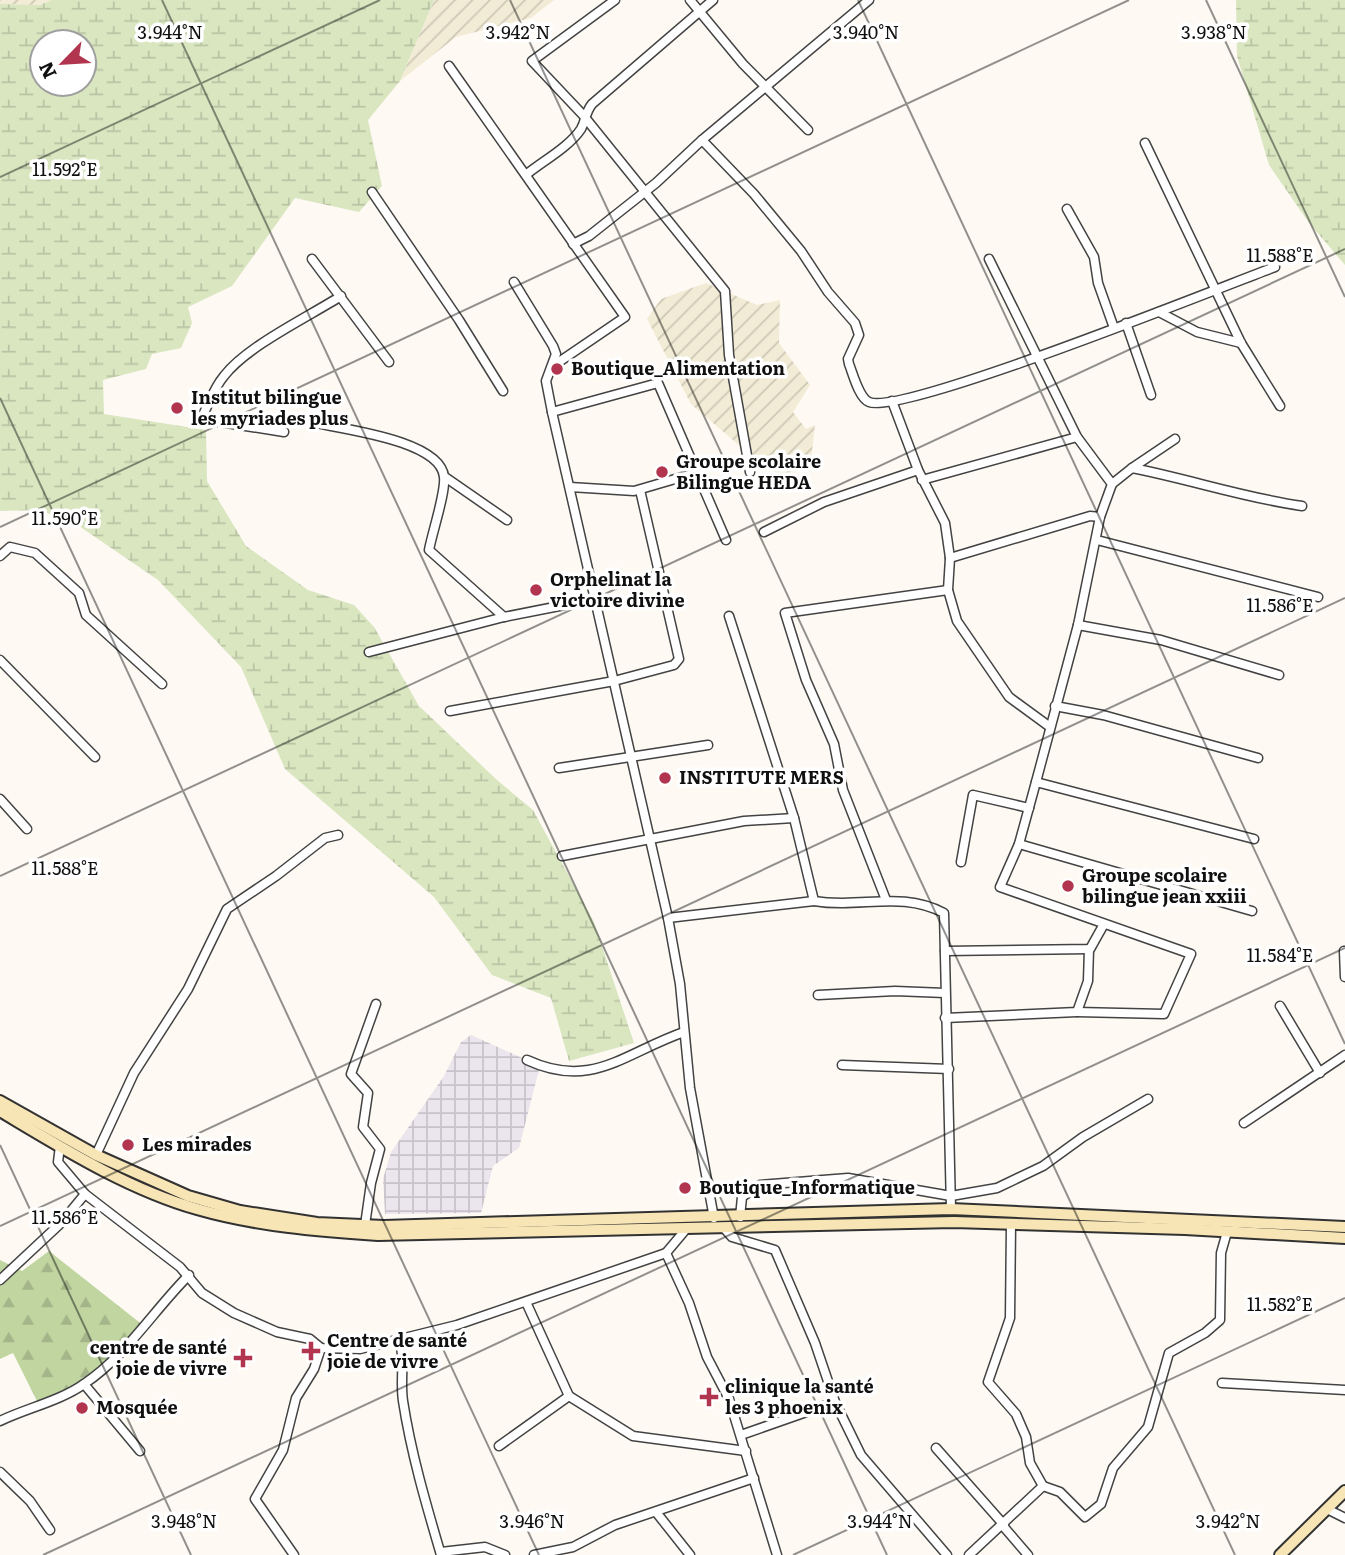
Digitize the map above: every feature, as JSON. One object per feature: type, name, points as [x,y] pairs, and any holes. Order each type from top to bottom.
[{"type":"main road","points":[[0,1101],[96,1155],[188,1196],[240,1211],[317,1223],[718,1225],[954,1222],[1345,1238]]},
{"type":"main road","points":[[0,1111],[60,1146],[195,1209],[245,1221],[318,1231],[378,1235],[687,1228],[718,1225],[740,1217],[951,1209],[1345,1227]]},
{"type":"main road","points":[[1280,1555],[1345,1491]]},
{"type":"street","points":[[615,0],[532,61],[583,115],[725,291],[729,355],[750,472]]},
{"type":"street","points":[[690,0],[765,88],[808,130]]},
{"type":"street","points":[[527,174],[574,137],[582,128],[583,115],[642,59],[713,0]]},
{"type":"street","points":[[573,244],[589,236],[645,191],[869,0]]},
{"type":"street","points":[[449,66],[625,317],[552,366]]},
{"type":"street","points":[[702,140],[754,194],[801,251],[828,292],[855,323],[859,335],[848,359],[849,364],[865,399],[872,403],[892,401],[1036,356],[1275,267]]},
{"type":"street","points":[[1145,143],[1241,343],[1280,406]]},
{"type":"street","points":[[372,192],[459,320],[503,391]]},
{"type":"street","points":[[1067,209],[1094,257],[1098,283],[1114,328]]},
{"type":"street","points":[[312,259],[389,362]]},
{"type":"street","points":[[989,259],[1077,437],[1112,484]]},
{"type":"street","points":[[514,282],[556,354],[546,381],[668,918],[680,984],[699,1147],[718,1225],[732,1237],[775,1250],[815,1343],[835,1402],[861,1455],[947,1555]]},
{"type":"street","points":[[284,432],[201,419],[214,389],[226,373],[252,350],[341,296]]},
{"type":"street","points":[[1159,312],[1197,332],[1241,343]]},
{"type":"street","points":[[1126,323],[1151,395]]},
{"type":"street","points":[[552,412],[658,383],[699,472],[726,540]]},
{"type":"street","points":[[892,401],[918,471],[945,523],[950,558],[948,590],[957,621],[1009,697],[1050,727]]},
{"type":"street","points":[[312,422],[417,447],[440,464],[445,477],[429,550],[504,617]]},
{"type":"street","points":[[922,480],[1077,437]]},
{"type":"street","points":[[945,1018],[1077,1012],[1164,1014],[1191,954],[1000,887],[1019,844],[1078,625],[1100,517],[1112,484],[1175,439]]},
{"type":"street","points":[[1132,468],[1203,482],[1271,502],[1302,506]]},
{"type":"street","points":[[764,532],[824,502],[918,471]]},
{"type":"street","points":[[570,487],[640,490],[699,472]]},
{"type":"street","points":[[445,477],[507,520]]},
{"type":"street","points":[[450,712],[614,681],[674,665],[679,659],[640,490]]},
{"type":"street","points":[[950,558],[1090,516],[1100,517]]},
{"type":"street","points":[[1097,540],[1318,597]]},
{"type":"street","points":[[0,556],[10,547],[35,553],[79,593],[86,615],[162,684]]},
{"type":"street","points":[[886,900],[843,790],[834,744],[806,680],[785,613],[948,590]]},
{"type":"street","points":[[369,652],[504,617],[595,599]]},
{"type":"street","points":[[729,616],[794,818],[814,901]]},
{"type":"street","points":[[1078,625],[1161,640],[1279,676]]},
{"type":"street","points":[[0,660],[95,757]]},
{"type":"street","points":[[1055,706],[1103,715],[1258,758]]},
{"type":"street","points":[[559,768],[629,755],[708,745]]},
{"type":"street","points":[[1036,782],[1254,839]]},
{"type":"street","points":[[961,862],[973,795],[1029,807]]},
{"type":"street","points":[[0,799],[27,829]]},
{"type":"street","points":[[562,856],[750,820],[794,818]]},
{"type":"street","points":[[96,1155],[134,1073],[188,989],[226,909],[276,876],[325,838],[338,835]]},
{"type":"street","points":[[1019,844],[1252,911]]},
{"type":"street","points":[[668,918],[814,901],[845,905],[886,900],[918,901],[944,913],[951,1209]]},
{"type":"street","points":[[1077,1012],[1088,981],[1089,949],[1104,924]]},
{"type":"street","points":[[945,951],[1089,949]]},
{"type":"street","points":[[1344,951],[1345,977]]},
{"type":"street","points":[[818,995],[895,991],[945,992]]},
{"type":"street","points":[[365,1225],[370,1183],[380,1149],[363,1127],[368,1093],[351,1074],[376,1004]]},
{"type":"street","points":[[1280,1006],[1320,1073]]},
{"type":"street","points":[[527,1060],[565,1073],[586,1072],[684,1032]]},
{"type":"street","points":[[1244,1123],[1345,1055]]},
{"type":"street","points":[[842,1065],[949,1069]]},
{"type":"street","points":[[740,1217],[742,1197],[760,1185],[848,1178],[951,1196],[998,1188],[1043,1166],[1148,1098]]},
{"type":"street","points":[[60,1146],[58,1162],[85,1194],[188,1275],[202,1293],[234,1313],[277,1332],[310,1339],[321,1348],[360,1349],[400,1341],[526,1302],[666,1253],[687,1228]]},
{"type":"street","points":[[0,1280],[61,1223],[85,1194]]},
{"type":"street","points":[[1011,1224],[1010,1318],[988,1382],[1016,1414],[1026,1437],[1030,1463],[1044,1486],[1060,1492],[1085,1517],[1101,1504],[1113,1468],[1148,1427],[1169,1353],[1205,1334],[1220,1320],[1221,1253],[1227,1233]]},
{"type":"street","points":[[666,1253],[689,1303],[707,1357],[729,1399],[777,1555]]},
{"type":"street","points":[[0,1421],[84,1384],[108,1366],[144,1326],[155,1309],[188,1275]]},
{"type":"street","points":[[526,1302],[569,1395],[633,1436],[746,1451]]},
{"type":"street","points":[[400,1341],[405,1363],[402,1399],[417,1477],[441,1553],[485,1547],[505,1555]]},
{"type":"street","points":[[294,1555],[255,1499],[282,1450],[296,1398],[314,1369],[321,1348]]},
{"type":"street","points":[[1222,1383],[1345,1390]]},
{"type":"street","points":[[84,1384],[139,1451]]},
{"type":"street","points":[[499,1446],[569,1395]]},
{"type":"street","points":[[741,1435],[835,1402]]},
{"type":"street","points":[[936,1448],[1028,1555]]},
{"type":"street","points":[[0,1472],[30,1501],[50,1530]]},
{"type":"street","points":[[534,1555],[573,1547],[615,1525],[754,1478]]},
{"type":"street","points":[[969,1555],[1004,1526],[1044,1486]]},
{"type":"street","points":[[1327,1509],[1345,1518]]},
{"type":"street","points":[[656,1512],[690,1555]]},
{"type":"shaded area","points":[[0,0],[52,0],[40,5],[0,4]]},
{"type":"shaded area","points":[[434,0],[554,0],[531,18],[456,37],[400,81]]},
{"type":"shaded area","points":[[706,283],[757,305],[780,300],[779,343],[810,385],[793,412],[806,429],[815,425],[811,460],[787,478],[762,465],[691,404],[647,319],[661,299]]},
{"type":"shaded area","points":[[471,1035],[540,1066],[519,1148],[493,1166],[481,1213],[385,1214],[383,1179],[391,1152],[444,1076],[461,1042]]},
{"type":"green space","points":[[52,0],[434,0],[400,81],[368,120],[382,186],[359,212],[295,198],[232,286],[188,307],[192,323],[181,348],[152,354],[146,369],[103,380],[104,414],[206,430],[207,481],[246,546],[308,590],[354,605],[374,627],[419,706],[533,810],[594,922],[634,1043],[569,1061],[551,998],[492,975],[434,897],[285,769],[241,667],[158,580],[76,524],[39,510],[0,511],[0,4],[40,5]]},
{"type":"green space","points":[[1236,0],[1345,0],[1345,265],[1309,223],[1269,165],[1237,56]]},
{"type":"green space","points":[[49,1251],[144,1326],[87,1382],[39,1405],[13,1353],[0,1359],[0,1260],[22,1271]]},
{"type":"place","name":"Boutique_Alimentation","points":[[557,369]]},
{"type":"place","name":"Institut bilingue les myriades plus","points":[[177,408]]},
{"type":"place","name":"Groupe scolaire Bilingue HEDA","points":[[662,472]]},
{"type":"place","name":"Orphelinat la victoire divine","points":[[536,590]]},
{"type":"place","name":"INSTITUTE MERS","points":[[665,778]]},
{"type":"place","name":"Groupe scolaire bilingue jean xxiii","points":[[1068,886]]},
{"type":"place","name":"Les mirades","points":[[128,1145]]},
{"type":"place","name":"Boutique_Informatique","points":[[685,1188]]},
{"type":"place","name":"Centre de santé joie de vivre","points":[[311,1351]]},
{"type":"place","name":"centre de santé joie de vivre","points":[[243,1358]]},
{"type":"place","name":"clinique la santé les 3 phoenix","points":[[709,1397]]},
{"type":"place","name":"Mosquée","points":[[82,1408]]}]
